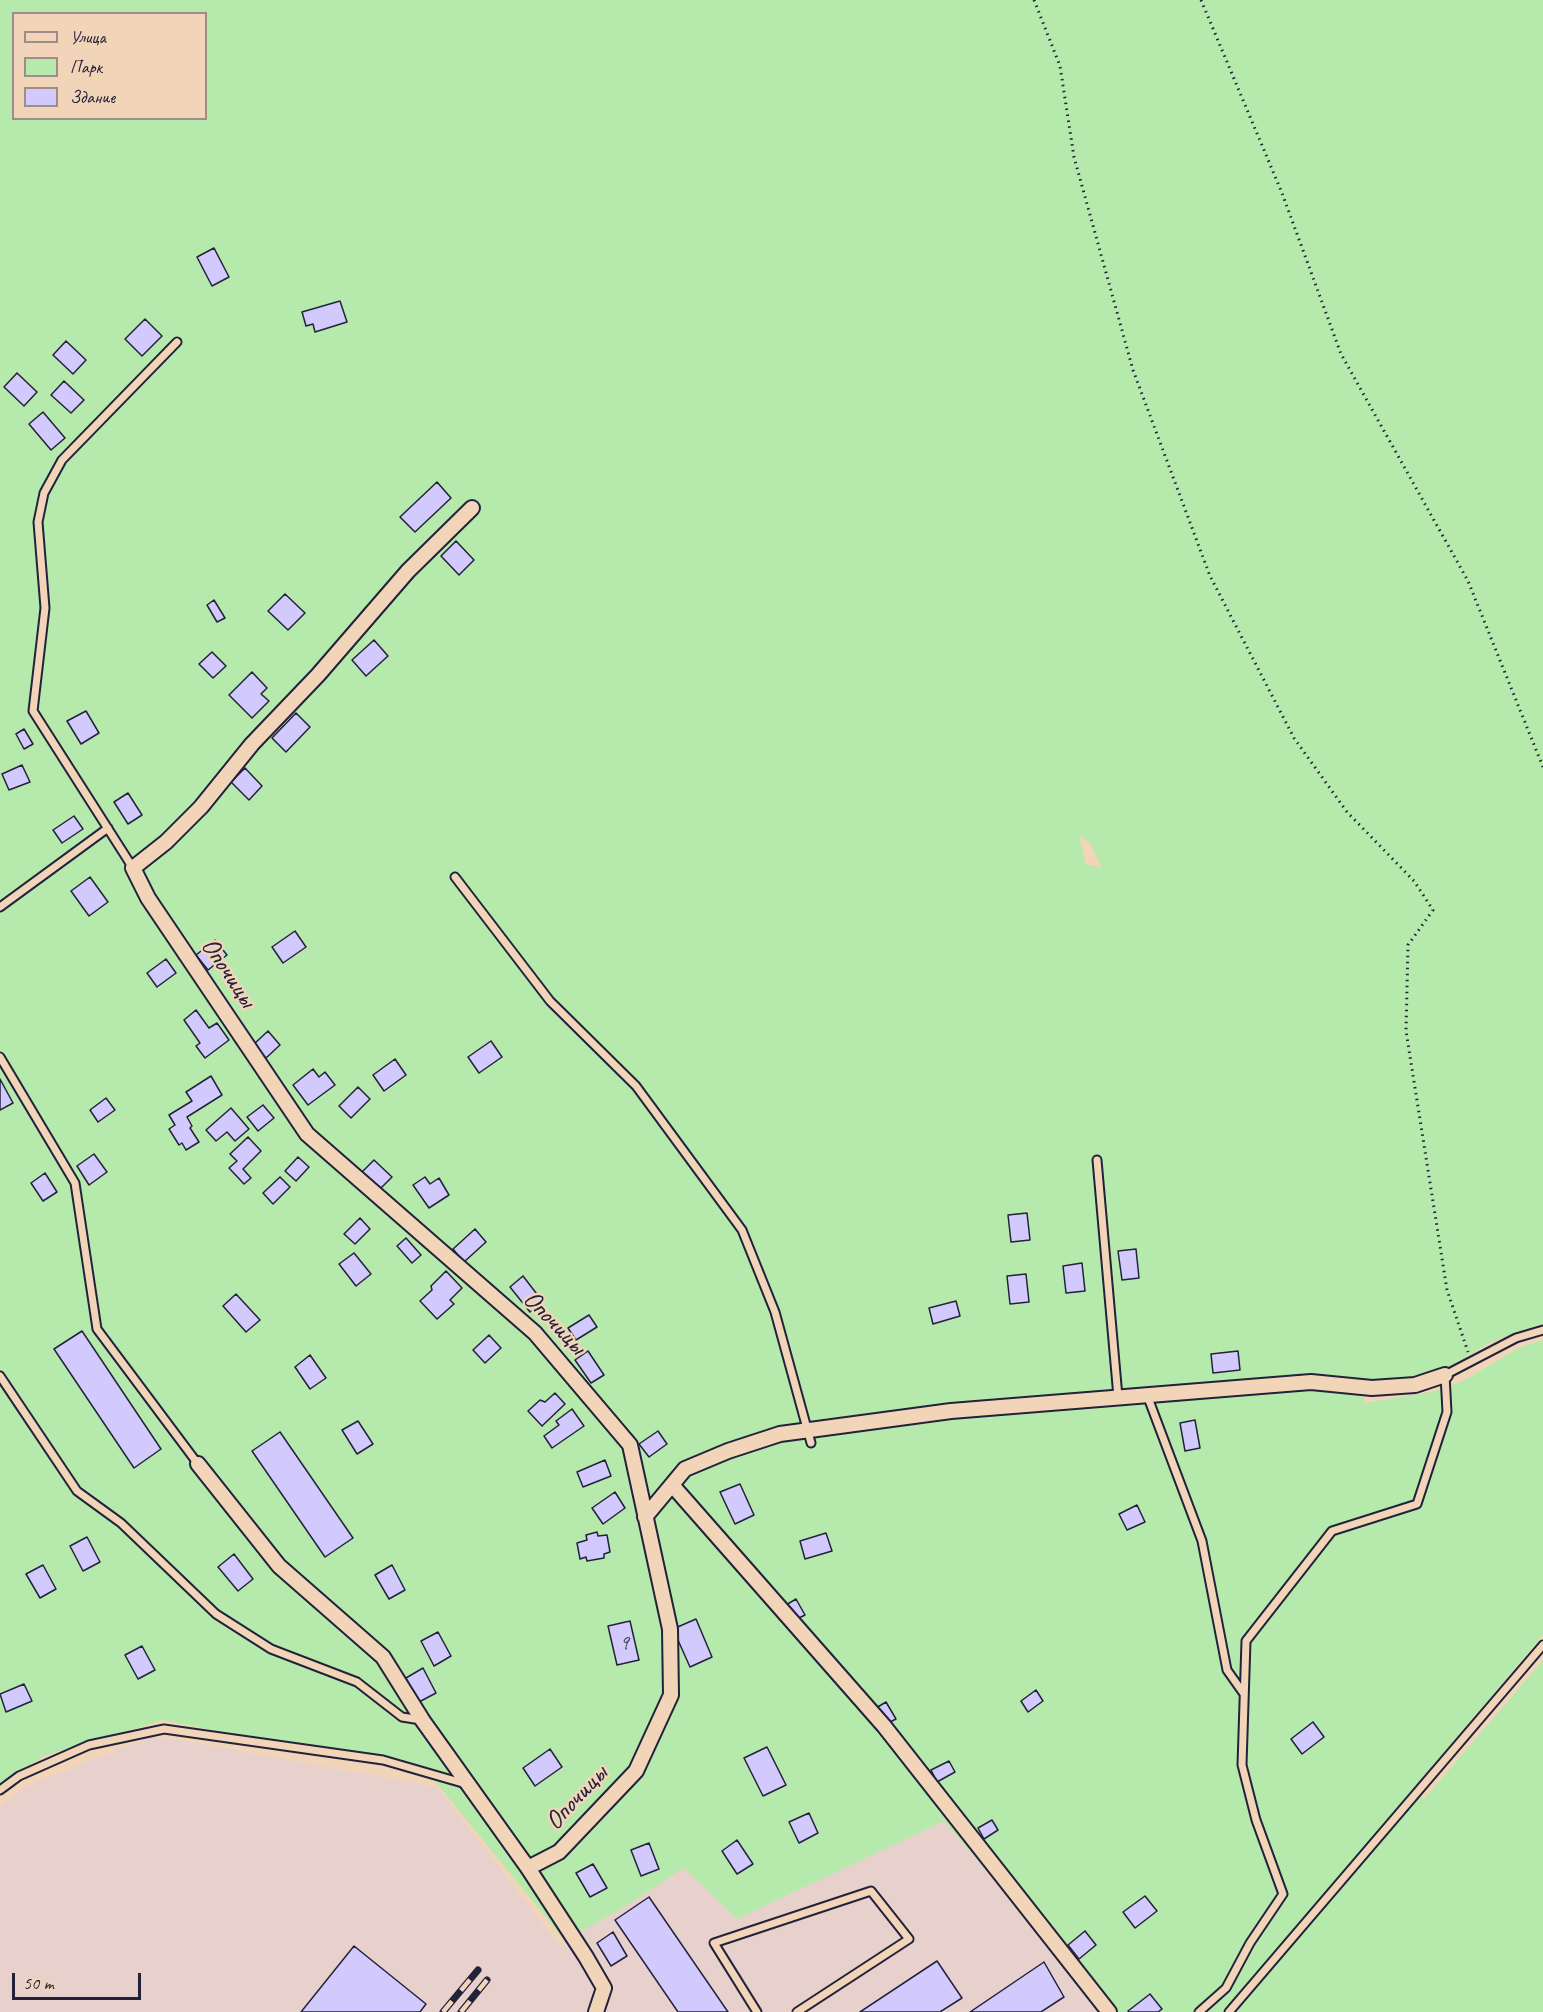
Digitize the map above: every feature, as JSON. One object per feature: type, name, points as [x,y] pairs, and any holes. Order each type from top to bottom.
[{"type":"street","points":[[133,868],[165,842],[201,807],[252,744],[318,675],[408,571],[471,508]]},
{"type":"street","name":"Опочицы","points":[[133,868],[148,898],[307,1134],[535,1333],[630,1445],[670,1629],[671,1695],[636,1771],[559,1852],[528,1868]]},
{"type":"street","points":[[645,1517],[685,1469],[728,1451],[780,1434],[810,1437],[951,1411],[1311,1382],[1372,1388],[1415,1385],[1445,1375]]},
{"type":"street","points":[[198,1464],[279,1566],[383,1657],[423,1721],[528,1868],[586,1956],[604,1988],[596,2012]]},
{"type":"street","points":[[672,1486],[884,1726],[1109,2012]]},
{"type":"lane","points":[[133,868],[33,711],[45,608],[38,522],[44,493],[62,460],[177,342]]},
{"type":"lane","points":[[0,907],[108,828]]},
{"type":"lane","points":[[455,877],[550,1002],[636,1086],[742,1230],[775,1312],[810,1437]]},
{"type":"lane","points":[[0,1058],[75,1183],[97,1329],[198,1464]]},
{"type":"lane","points":[[1097,1160],[1118,1397]]},
{"type":"lane","points":[[1199,2012],[1226,1988],[1250,1943],[1283,1894],[1256,1820],[1242,1765],[1246,1641],[1332,1531],[1417,1504],[1448,1412],[1445,1375],[1516,1338],[1543,1330]]},
{"type":"lane","points":[[0,1376],[76,1491],[121,1524],[216,1614],[271,1649],[357,1682],[402,1717],[423,1721]]},
{"type":"lane","points":[[1147,1395],[1202,1541],[1227,1670],[1244,1694]]},
{"type":"lane","points":[[1229,2012],[1543,1646]]},
{"type":"lane","points":[[0,1790],[19,1776],[89,1745],[164,1729],[383,1760],[466,1784]]},
{"type":"lane","points":[[757,2012],[714,1943],[871,1891],[909,1939],[797,2012]]},
{"type":"path","points":[[1034,0],[1060,66],[1074,157],[1133,370],[1210,576],[1294,738],[1347,812],[1414,881],[1433,910],[1408,945],[1406,1031],[1447,1290],[1470,1362]]},
{"type":"path","points":[[1201,0],[1282,193],[1341,354],[1468,581],[1543,767]]},
{"type":"shaded area","points":[[151,1737],[186,1741],[437,1787],[561,1947],[565,1941],[624,1907],[684,1868],[737,1919],[944,1821],[1106,2012],[0,2012],[0,1806],[28,1785]]},
{"type":"green space","points":[[0,0],[1543,0],[1543,1323],[1489,1343],[1449,1368],[1427,1375],[1403,1381],[1359,1379],[1365,1403],[1430,1392],[1463,1381],[1520,1347],[1543,1340],[1543,1635],[1415,1787],[1424,1799],[1543,1660],[1543,2012],[1106,2012],[944,1821],[737,1919],[684,1868],[624,1907],[565,1941],[430,1775],[163,1720],[44,1756],[0,1785]],"holes":[[[1079,834],[1090,843],[1102,868],[1086,864]]]},
{"type":"building","points":[[214,248],[229,277],[212,286],[197,257]]},
{"type":"building","points":[[340,301],[347,322],[315,332],[313,324],[306,326],[302,312]]},
{"type":"building","points":[[145,319],[162,336],[142,356],[125,339]]},
{"type":"building","points":[[66,341],[86,360],[73,374],[53,355]]},
{"type":"building","points":[[17,373],[37,392],[24,406],[4,387]]},
{"type":"building","points":[[64,381],[84,400],[71,413],[51,395]]},
{"type":"building","points":[[43,412],[65,438],[51,450],[29,424]]},
{"type":"building","points":[[437,482],[451,498],[415,532],[400,517]]},
{"type":"building","points":[[456,541],[474,560],[459,575],[441,556]]},
{"type":"building","points":[[285,594],[305,613],[288,630],[268,611]]},
{"type":"building","points":[[214,600],[225,618],[217,622],[207,605]]},
{"type":"building","points":[[374,640],[388,656],[366,676],[352,660]]},
{"type":"building","points":[[212,652],[226,666],[213,678],[199,664]]},
{"type":"building","points":[[252,672],[267,688],[261,694],[269,701],[252,718],[229,695]]},
{"type":"building","points":[[86,711],[99,733],[81,744],[67,721]]},
{"type":"building","points":[[296,713],[310,727],[286,752],[272,738]]},
{"type":"building","points":[[24,729],[33,744],[24,749],[16,734]]},
{"type":"building","points":[[22,765],[30,782],[9,790],[2,774]]},
{"type":"building","points":[[245,768],[262,786],[249,800],[231,782]]},
{"type":"building","points":[[128,793],[142,815],[128,824],[114,802]]},
{"type":"building","points":[[74,816],[83,829],[62,843],[53,830]]},
{"type":"building","points":[[90,877],[108,902],[89,916],[71,891]]},
{"type":"building","points":[[295,931],[306,947],[283,963],[272,947]]},
{"type":"building","points":[[215,940],[227,955],[208,970],[196,955]]},
{"type":"building","points":[[166,959],[176,973],[157,987],[147,973]]},
{"type":"building","points":[[196,1010],[209,1028],[217,1023],[229,1040],[205,1058],[196,1046],[200,1043],[184,1020]]},
{"type":"building","points":[[268,1031],[280,1045],[266,1058],[254,1044]]},
{"type":"building","points":[[491,1041],[502,1057],[479,1073],[468,1057]]},
{"type":"building","points":[[395,1059],[406,1075],[384,1091],[373,1075]]},
{"type":"building","points":[[313,1069],[319,1077],[325,1072],[335,1085],[308,1105],[293,1085]]},
{"type":"building","points":[[211,1076],[222,1095],[187,1117],[192,1126],[190,1128],[199,1142],[186,1150],[182,1143],[179,1145],[169,1129],[175,1125],[169,1115],[192,1101],[186,1092]]},
{"type":"building","points":[[0,1079],[13,1103],[0,1110]]},
{"type":"building","points":[[358,1087],[370,1099],[351,1118],[339,1106]]},
{"type":"building","points":[[106,1098],[115,1110],[98,1122],[90,1110]]},
{"type":"building","points":[[263,1105],[274,1118],[258,1131],[247,1117]]},
{"type":"building","points":[[231,1108],[249,1129],[235,1141],[227,1132],[216,1141],[206,1130]]},
{"type":"building","points":[[248,1137],[261,1151],[243,1169],[251,1178],[244,1184],[229,1168],[237,1161],[230,1154]]},
{"type":"building","points":[[94,1154],[107,1172],[89,1185],[77,1166]]},
{"type":"building","points":[[298,1157],[309,1167],[296,1181],[285,1171]]},
{"type":"building","points":[[374,1160],[392,1177],[379,1190],[361,1173]]},
{"type":"building","points":[[45,1173],[57,1192],[43,1201],[31,1183]]},
{"type":"building","points":[[280,1177],[290,1187],[273,1204],[263,1193]]},
{"type":"building","points":[[425,1177],[430,1184],[439,1178],[449,1195],[429,1208],[413,1185]]},
{"type":"building","points":[[1027,1213],[1030,1240],[1011,1242],[1008,1215]]},
{"type":"building","points":[[360,1218],[370,1229],[355,1244],[344,1234]]},
{"type":"building","points":[[475,1229],[486,1242],[464,1262],[453,1249]]},
{"type":"building","points":[[406,1238],[421,1255],[412,1263],[397,1246]]},
{"type":"building","points":[[1136,1249],[1139,1278],[1122,1280],[1118,1251]]},
{"type":"building","points":[[354,1253],[371,1274],[356,1286],[339,1264]]},
{"type":"building","points":[[1082,1263],[1085,1291],[1066,1293],[1063,1266]]},
{"type":"building","points":[[446,1271],[462,1288],[450,1300],[454,1304],[437,1319],[420,1301],[432,1290],[431,1286]]},
{"type":"building","points":[[1026,1274],[1029,1302],[1010,1304],[1007,1276]]},
{"type":"building","points":[[523,1276],[543,1302],[530,1312],[510,1287]]},
{"type":"building","points":[[236,1294],[260,1320],[246,1332],[223,1306]]},
{"type":"building","points":[[956,1301],[960,1316],[933,1324],[929,1308]]},
{"type":"building","points":[[589,1315],[597,1327],[576,1340],[568,1328]]},
{"type":"building","points":[[82,1331],[161,1449],[134,1468],[54,1349]]},
{"type":"building","points":[[489,1335],[501,1348],[485,1363],[473,1350]]},
{"type":"building","points":[[588,1351],[604,1375],[591,1383],[575,1360]]},
{"type":"building","points":[[1238,1351],[1240,1370],[1213,1373],[1211,1354]]},
{"type":"building","points":[[310,1355],[326,1378],[310,1389],[295,1367]]},
{"type":"building","points":[[555,1393],[565,1404],[542,1426],[528,1411],[540,1400],[545,1402]]},
{"type":"building","points":[[572,1409],[584,1426],[552,1448],[544,1436],[559,1425],[556,1421]]},
{"type":"building","points":[[1195,1420],[1200,1448],[1185,1451],[1180,1423]]},
{"type":"building","points":[[358,1421],[373,1444],[357,1454],[342,1430]]},
{"type":"building","points":[[658,1431],[667,1444],[649,1457],[639,1444]]},
{"type":"building","points":[[280,1432],[353,1538],[325,1557],[252,1451]]},
{"type":"building","points":[[605,1460],[611,1476],[583,1487],[577,1472]]},
{"type":"building","points":[[740,1484],[754,1515],[735,1524],[720,1492]]},
{"type":"building","points":[[615,1492],[625,1508],[603,1524],[592,1508]]},
{"type":"building","points":[[1137,1505],[1145,1522],[1127,1530],[1119,1514]]},
{"type":"building","points":[[597,1532],[598,1536],[607,1535],[610,1552],[604,1554],[604,1558],[587,1561],[586,1557],[580,1559],[577,1543],[587,1540],[586,1535]]},
{"type":"building","points":[[826,1533],[832,1551],[805,1559],[800,1541]]},
{"type":"building","points":[[87,1537],[100,1562],[83,1571],[70,1546]]},
{"type":"building","points":[[234,1554],[253,1579],[238,1591],[218,1567]]},
{"type":"building","points":[[43,1565],[56,1589],[40,1598],[26,1574]]},
{"type":"building","points":[[392,1565],[405,1590],[389,1599],[375,1575]]},
{"type":"building","points":[[796,1599],[805,1615],[795,1620],[786,1605]]},
{"type":"building","points":[[696,1619],[712,1657],[690,1667],[673,1629]]},
{"type":"building","points":[[630,1621],[639,1660],[617,1665],[608,1626]]},
{"type":"building","points":[[438,1632],[451,1656],[434,1666],[421,1641]]},
{"type":"building","points":[[142,1646],[155,1670],[138,1679],[125,1655]]},
{"type":"building","points":[[423,1668],[436,1693],[419,1702],[406,1678]]},
{"type":"building","points":[[24,1684],[32,1701],[6,1712],[0,1694]]},
{"type":"building","points":[[1036,1690],[1043,1701],[1028,1712],[1021,1701]]},
{"type":"building","points":[[886,1702],[896,1719],[886,1724],[876,1708]]},
{"type":"building","points":[[1313,1722],[1324,1737],[1302,1754],[1291,1739]]},
{"type":"building","points":[[767,1747],[786,1785],[763,1796],[744,1758]]},
{"type":"building","points":[[550,1749],[562,1767],[535,1786],[523,1768]]},
{"type":"building","points":[[949,1761],[955,1772],[937,1782],[931,1770]]},
{"type":"building","points":[[809,1813],[818,1833],[799,1843],[789,1822]]},
{"type":"building","points":[[992,1820],[998,1830],[984,1839],[978,1828]]},
{"type":"building","points":[[737,1840],[753,1864],[737,1874],[722,1851]]},
{"type":"building","points":[[649,1843],[659,1869],[641,1876],[631,1850]]},
{"type":"building","points":[[593,1864],[607,1888],[590,1897],[576,1873]]},
{"type":"building","points":[[1145,1896],[1157,1911],[1135,1928],[1123,1912]]},
{"type":"building","points":[[649,1897],[728,2012],[678,2012],[615,1920]]},
{"type":"building","points":[[1085,1931],[1096,1945],[1079,1959],[1068,1945]]},
{"type":"building","points":[[613,1932],[627,1956],[611,1966],[597,1943]]},
{"type":"building","points":[[354,1946],[426,2004],[420,2012],[301,2012]]},
{"type":"building","points":[[937,1961],[962,1998],[940,2012],[860,2012]]},
{"type":"building","points":[[1044,1962],[1064,1997],[1041,2012],[970,2012]]},
{"type":"building","points":[[1150,1994],[1162,2009],[1158,2012],[1128,2011]]},
{"type":"railway","points":[[443,2012],[478,1970]]},
{"type":"railway","points":[[461,2012],[487,1980]]}]
